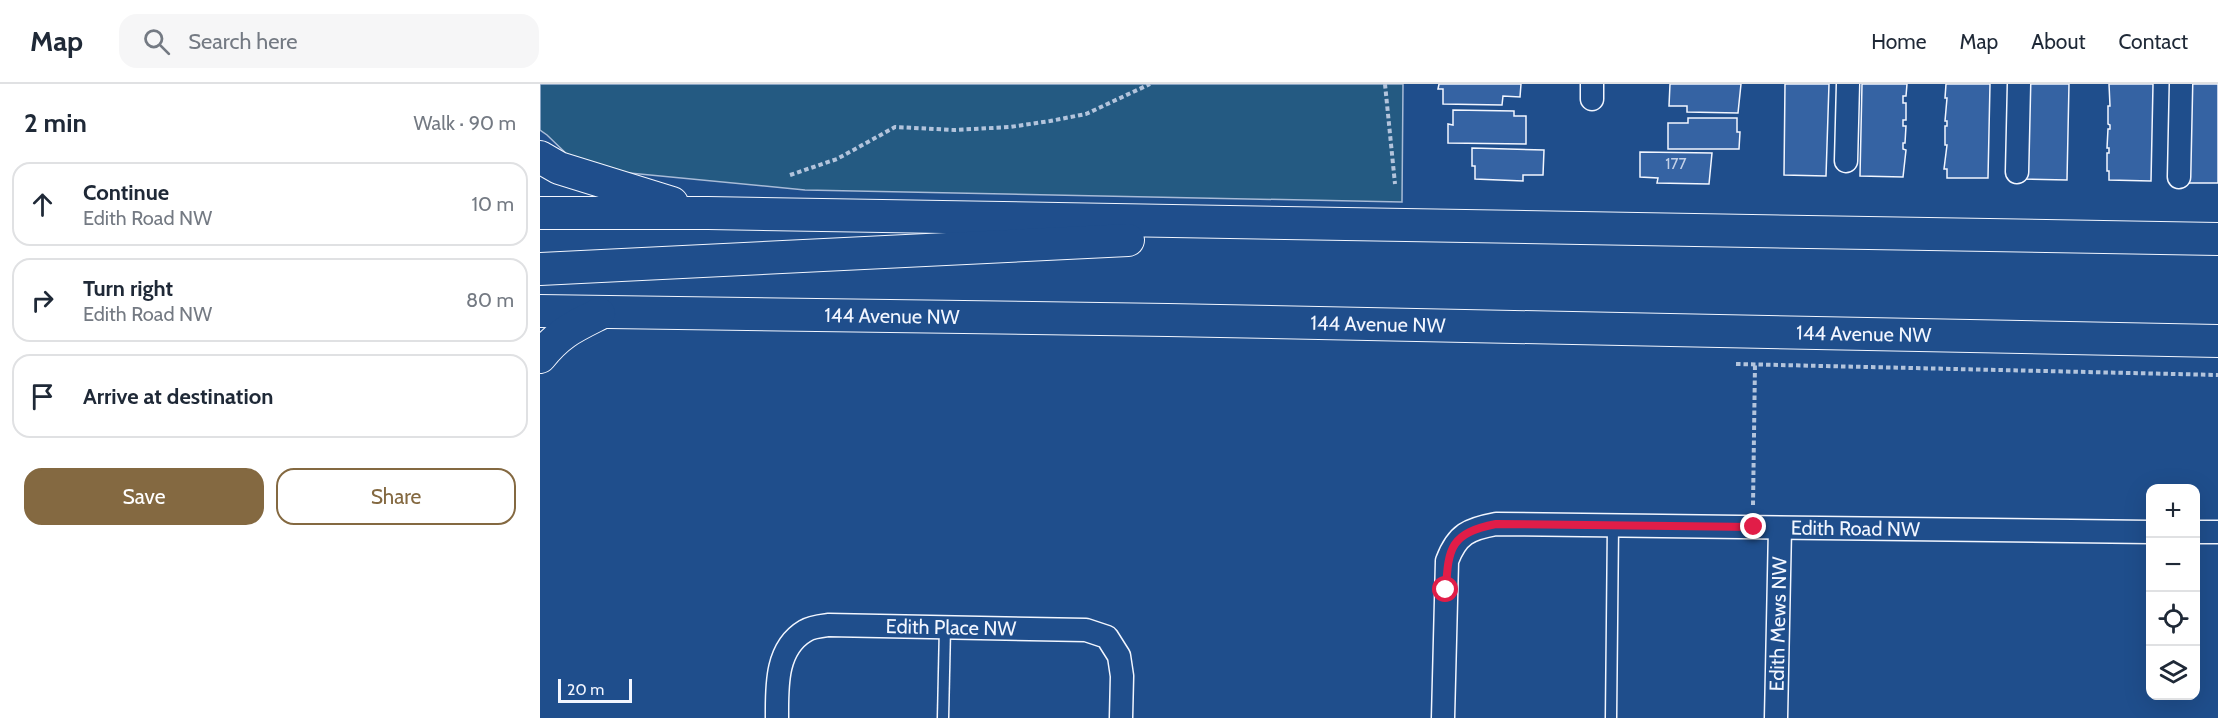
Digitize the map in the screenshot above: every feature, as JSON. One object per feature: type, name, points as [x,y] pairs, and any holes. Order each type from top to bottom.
[{"type":"main road","points":[[540,157],[559,168],[578,175],[708,213]]},
{"type":"main road","points":[[540,213],[708,213],[2218,238]]},
{"type":"main road","points":[[540,269],[1437,226]]},
{"type":"main road","name":"144 Avenue NW","points":[[540,311],[2218,341]]},
{"type":"main road","points":[[540,357],[554,339],[603,312]]},
{"type":"main road","points":[[2141,340],[2218,333]]},
{"type":"street","points":[[1845,161],[1848,84]]},
{"type":"street","points":[[2017,172],[2019,84]]},
{"type":"street","points":[[2179,177],[2181,84]]},
{"type":"street","name":"Edith Road NW","points":[[1443,718],[1447,561],[1456,542],[1478,527],[1496,524],[1613,524],[2146,532]]},
{"type":"street","name":"Edith Mews NW","points":[[1776,718],[1780,528]]},
{"type":"street","points":[[2200,532],[2218,532]]},
{"type":"street","name":"Edith Place NW","points":[[777,718],[777,681],[782,662],[791,643],[806,630],[828,625],[1086,630],[1107,637],[1119,656],[1122,676],[1121,718]]},
{"type":"lane","points":[[1611,718],[1613,524]]},
{"type":"lane","points":[[943,718],[945,626]]},
{"type":"path","points":[[790,175],[837,159],[895,127],[954,130],[1010,127],[1050,121],[1086,114],[1150,84]]},
{"type":"path","points":[[1385,84],[1395,184]]},
{"type":"path","points":[[1736,364],[2218,375]]},
{"type":"path","points":[[1754,509],[1755,364]]},
{"type":"shaded area","points":[[540,84],[1403,84],[1402,202],[805,190],[619,172],[574,161],[540,130]]},
{"type":"building","points":[[1439,84],[1521,84],[1520,97],[1503,96],[1502,105],[1443,104],[1443,89],[1438,89]]},
{"type":"building","points":[[1670,84],[1741,84],[1738,113],[1687,112],[1687,106],[1669,106]]},
{"type":"building","points":[[1785,84],[1829,84],[1826,176],[1784,175]]},
{"type":"building","points":[[1862,84],[1907,84],[1906,96],[1903,96],[1903,103],[1906,103],[1906,120],[1903,120],[1903,126],[1906,126],[1903,149],[1906,150],[1903,177],[1860,176]]},
{"type":"building","points":[[1946,84],[1990,84],[1988,178],[1947,178],[1947,169],[1944,169],[1947,145],[1945,145]]},
{"type":"building","points":[[2024,84],[2069,84],[2067,180],[2022,179]]},
{"type":"building","points":[[2109,84],[2153,84],[2151,181],[2109,180],[2107,153],[2109,153],[2109,148],[2107,148],[2108,129],[2110,129],[2108,124]]},
{"type":"building","points":[[2187,84],[2218,84],[2218,183],[2185,183]]},
{"type":"building","points":[[1453,110],[1514,111],[1514,116],[1526,116],[1526,144],[1448,143],[1448,124],[1453,125]]},
{"type":"building","points":[[1688,118],[1737,118],[1737,132],[1740,132],[1739,149],[1668,149],[1668,123],[1688,123]]},
{"type":"building","points":[[1472,148],[1544,150],[1543,175],[1523,175],[1523,181],[1475,179]]},
{"type":"building","points":[[1640,152],[1712,153],[1709,184],[1657,183],[1658,178],[1640,177]]},
{"type":"route","points":[[1446,590],[1447,561],[1451,549],[1461,536],[1478,527],[1496,524],[1754,527]]}]
